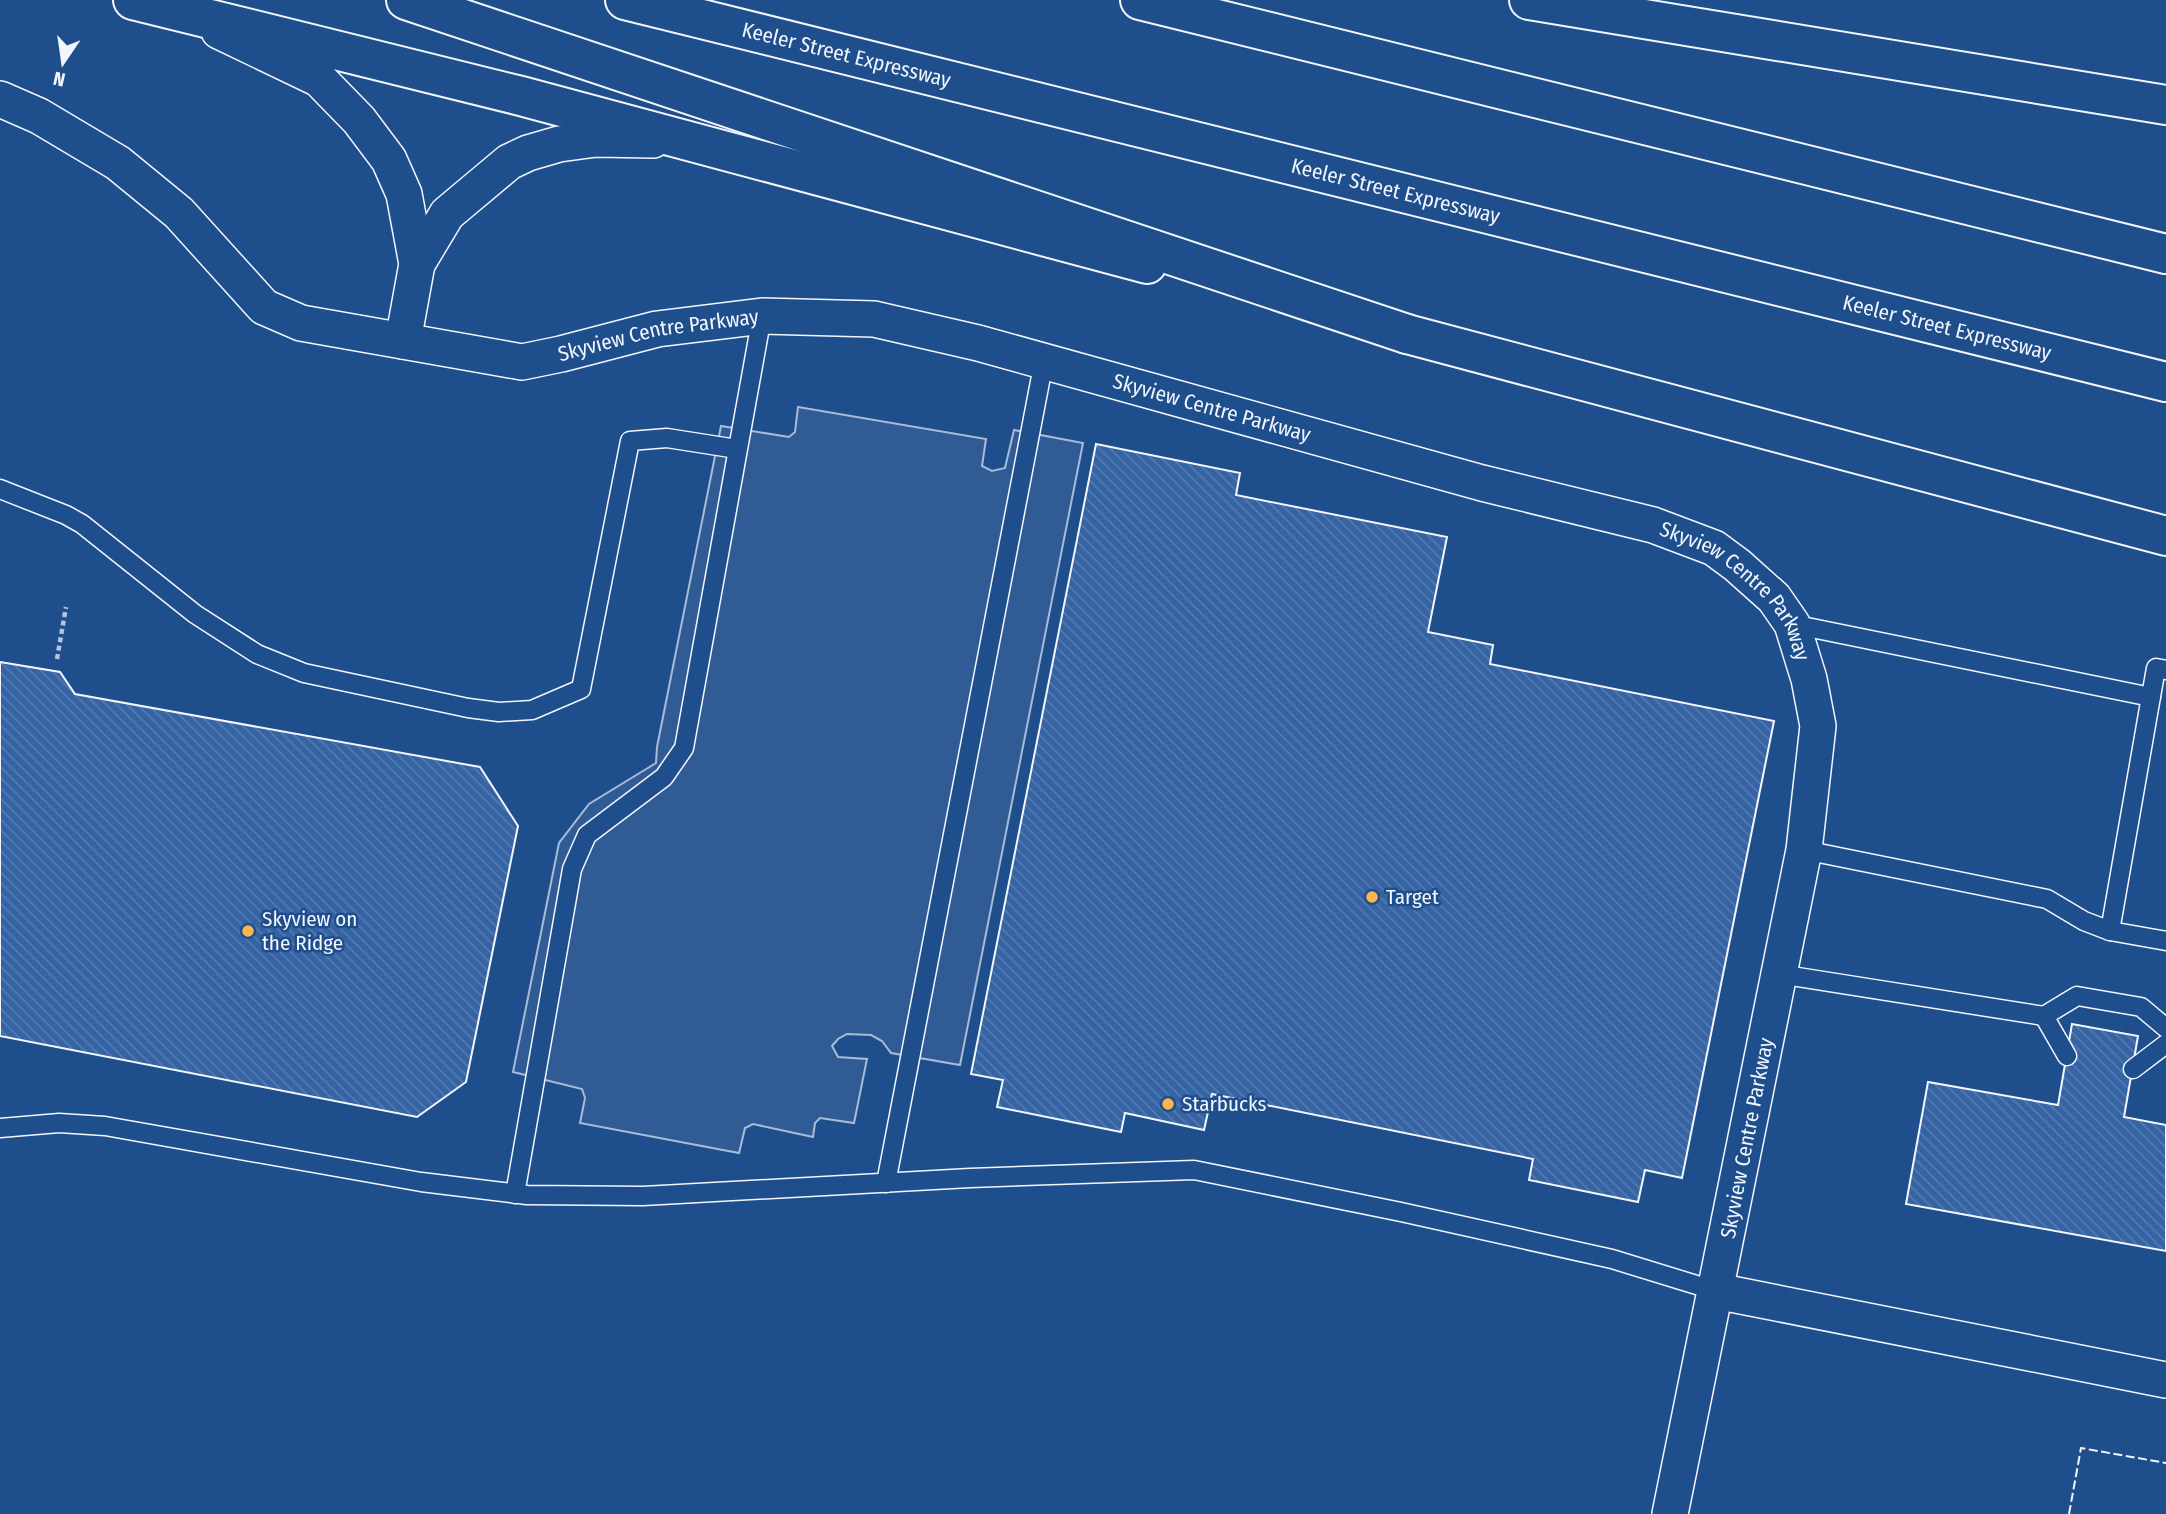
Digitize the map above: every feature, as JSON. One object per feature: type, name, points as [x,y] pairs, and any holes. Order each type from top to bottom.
[{"type":"main road","points":[[133,0],[521,96],[2166,536]]},
{"type":"main road","points":[[406,0],[1407,334]]},
{"type":"main road","name":"Keeler Street Expressway","points":[[625,0],[2166,382]]},
{"type":"main road","points":[[1140,0],[2166,254]]},
{"type":"main road","points":[[1529,0],[2166,104]]},
{"type":"street","points":[[178,11],[319,79],[359,120],[389,160],[404,194],[417,264]]},
{"type":"street","name":"Skyview Centre Parkway","points":[[0,99],[39,116],[118,163],[179,213],[264,307],[301,323],[522,362],[657,329],[762,316],[874,319],[978,343],[1482,484],[1653,526],[1714,548],[1774,598],[1792,624],[1809,679],[1818,726],[1804,850],[1670,1514]]},
{"type":"street","points":[[403,341],[417,264],[447,214],[509,162],[559,144],[596,139],[687,141]]},
{"type":"street","points":[[1716,1291],[2166,1380]]},
{"type":"lane","points":[[515,1194],[572,869],[587,835],[664,777],[684,748],[762,316]]},
{"type":"lane","points":[[886,1183],[1044,361]]},
{"type":"lane","points":[[0,489],[82,524],[195,614],[257,654],[304,673],[468,708],[499,712],[531,710],[581,689],[630,441],[667,438],[737,449]]},
{"type":"lane","points":[[1792,624],[2151,697]]},
{"type":"lane","points":[[2110,931],[2156,668],[2166,670]]},
{"type":"lane","points":[[1804,850],[2047,899],[2084,921],[2110,931],[2166,941]]},
{"type":"lane","points":[[1779,974],[2044,1016],[2077,996],[2141,1007],[2166,1028]]},
{"type":"lane","points":[[2044,1016],[2067,1056]]},
{"type":"lane","points":[[2133,1069],[2166,1044]]},
{"type":"lane","points":[[0,1128],[59,1123],[104,1126],[421,1182],[515,1194],[643,1196],[1194,1170],[1612,1259],[1716,1291]]},
{"type":"path","points":[[57,659],[66,607]]},
{"type":"shaded area","points":[[798,407],[986,439],[982,466],[992,471],[1005,468],[1014,430],[1083,443],[960,1065],[891,1053],[882,1041],[871,1035],[847,1034],[832,1046],[838,1057],[867,1059],[854,1123],[820,1118],[815,1123],[813,1137],[753,1124],[745,1128],[739,1153],[580,1123],[585,1098],[582,1089],[513,1072],[559,843],[589,804],[656,763],[721,426],[789,437],[795,432]]},
{"type":"building","name":"Target","points":[[1096,444],[1240,473],[1236,495],[1447,537],[1428,632],[1493,645],[1490,664],[1774,721],[1682,1178],[1645,1170],[1638,1202],[1529,1180],[1533,1159],[1212,1094],[1204,1130],[1125,1113],[1121,1132],[997,1107],[1003,1080],[971,1074]]},
{"type":"building","name":"Skyview on the Ridge","points":[[0,662],[60,672],[75,694],[480,767],[518,826],[466,1082],[417,1117],[0,1036]]},
{"type":"building","points":[[2072,1024],[2138,1036],[2124,1117],[2166,1125],[2166,1251],[1906,1204],[1928,1082],[2058,1105]]},
{"type":"fence","points":[[2069,1514],[2081,1448],[2166,1463]]},
{"type":"place","name":"Target","points":[[1372,897]]},
{"type":"place","name":"Skyview on the Ridge","points":[[248,931]]},
{"type":"place","name":"Starbucks","points":[[1168,1104]]}]
